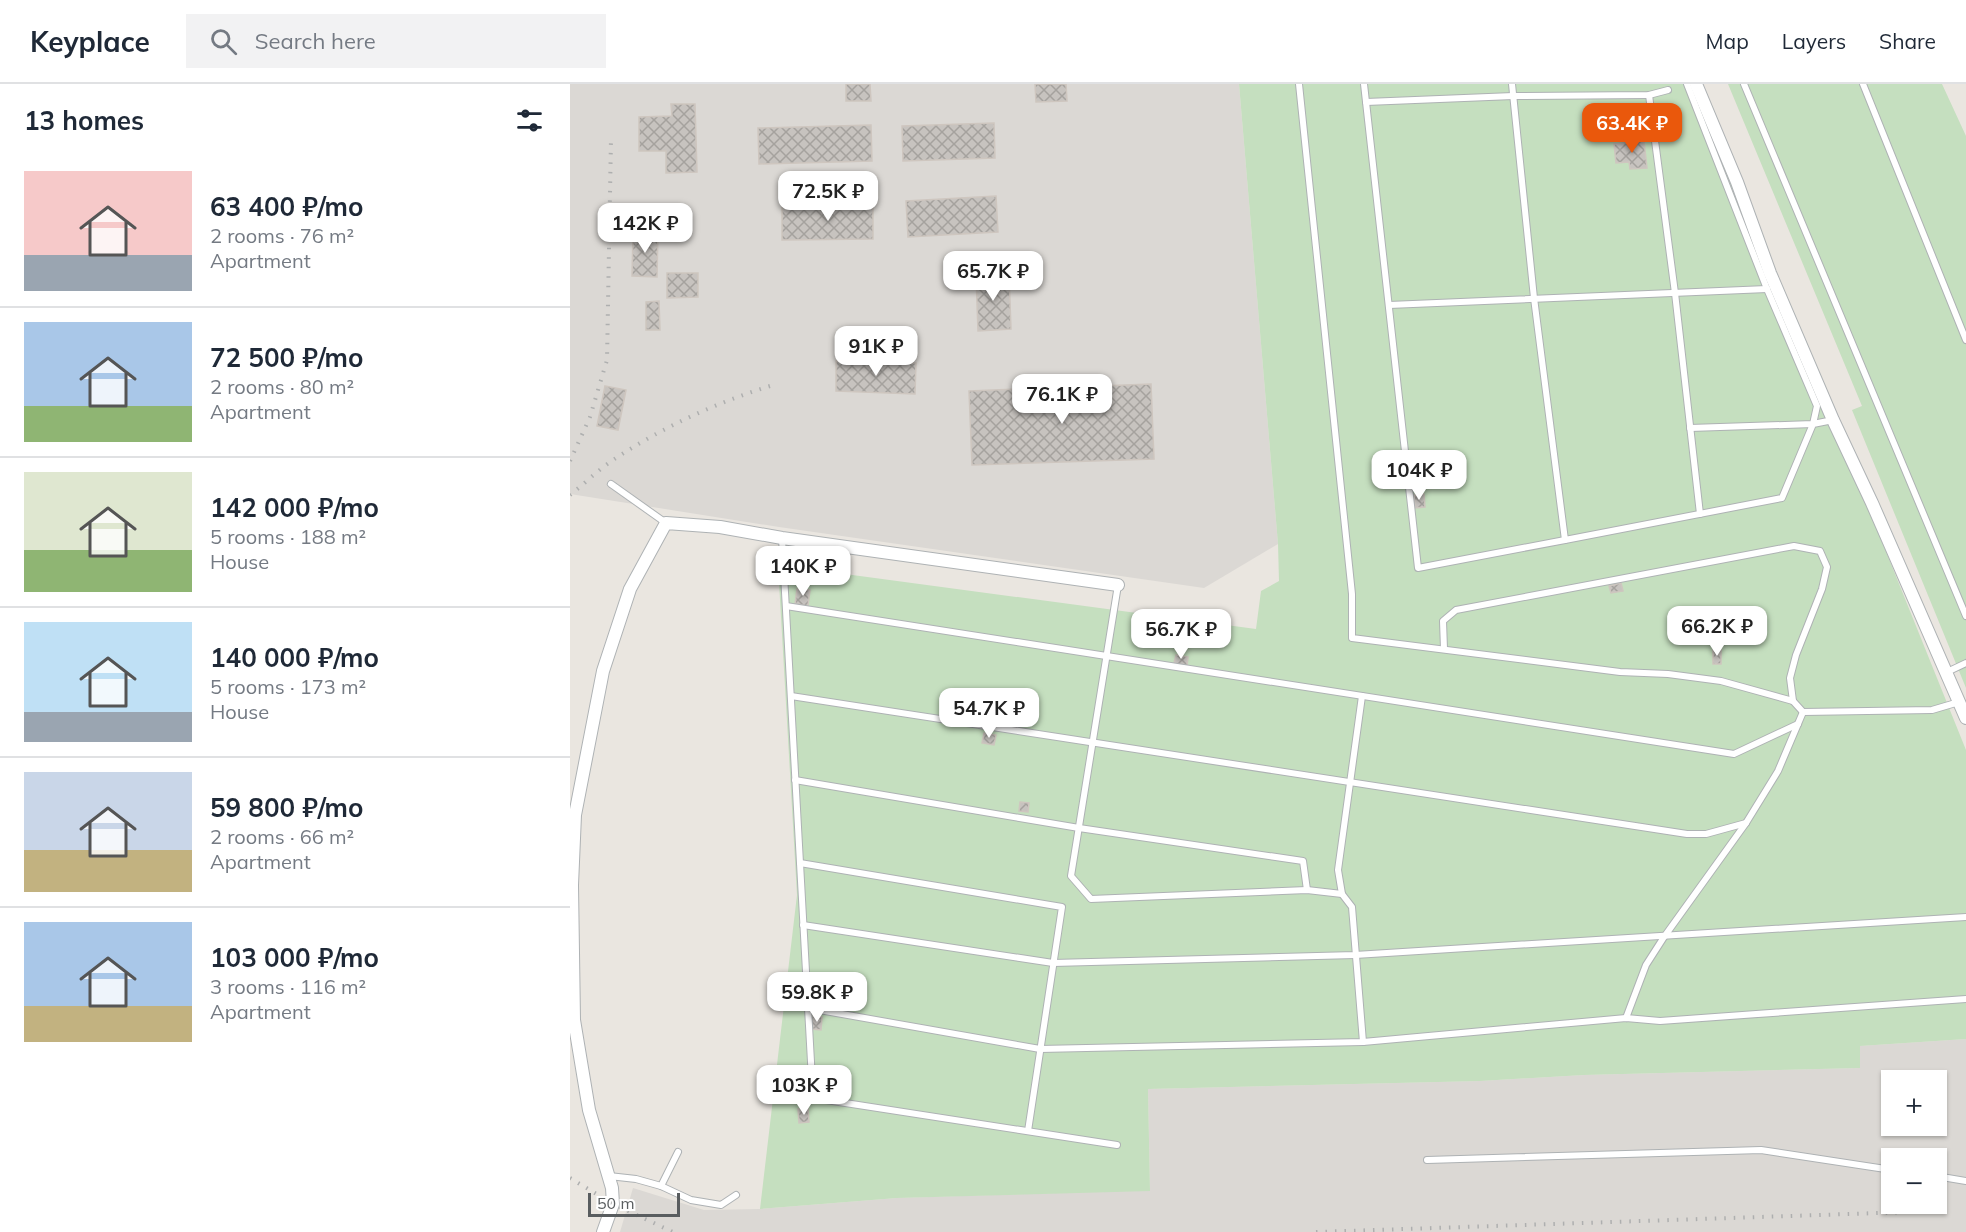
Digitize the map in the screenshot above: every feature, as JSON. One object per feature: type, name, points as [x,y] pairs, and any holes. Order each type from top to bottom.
[{"type":"street","points":[[1696,84],[1737,182],[1770,273],[1966,718]]},
{"type":"street","points":[[603,1232],[613,1204],[612,1188],[589,1110],[574,1020],[572,885],[575,815],[603,672],[630,589],[666,524],[720,527],[782,538],[1118,585]]},
{"type":"lane","points":[[1299,84],[1353,594],[1353,638],[1620,672],[1668,674],[1721,681],[1794,701]]},
{"type":"lane","points":[[1364,84],[1418,568],[1782,498],[1813,424],[1817,406],[1767,289],[1687,84]]},
{"type":"lane","points":[[1512,84],[1534,298],[1565,540]]},
{"type":"lane","points":[[1744,84],[1966,616]]},
{"type":"lane","points":[[1863,84],[1966,340]]},
{"type":"lane","points":[[1366,102],[1513,96],[1649,95],[1668,90]]},
{"type":"lane","points":[[1649,95],[1675,293],[1700,514]]},
{"type":"lane","points":[[1389,305],[1767,289]]},
{"type":"lane","points":[[1690,428],[1813,424],[1833,420]]},
{"type":"lane","points":[[611,484],[666,524]]},
{"type":"lane","points":[[782,538],[813,1098],[1117,1145]]},
{"type":"lane","points":[[1444,649],[1443,621],[1456,610],[1794,546],[1820,551],[1827,567],[1822,589],[1790,678],[1794,701],[1803,712]]},
{"type":"lane","points":[[1118,585],[1071,876],[1091,899],[1307,890],[1342,894]]},
{"type":"lane","points":[[786,606],[1734,754],[1797,724]]},
{"type":"lane","points":[[1947,672],[1966,663]]},
{"type":"lane","points":[[791,696],[1687,834],[1706,834],[1746,823]]},
{"type":"lane","points":[[1362,696],[1338,870],[1342,894],[1352,907],[1363,1042]]},
{"type":"lane","points":[[1803,712],[1932,710],[1959,702]]},
{"type":"lane","points":[[1626,1018],[1646,965],[1746,823],[1778,771],[1803,712]]},
{"type":"lane","points":[[795,780],[1079,828],[1303,861],[1307,890]]},
{"type":"lane","points":[[800,863],[1062,907],[1028,1131]]},
{"type":"lane","points":[[803,925],[1053,963],[1355,955],[1966,917]]},
{"type":"lane","points":[[808,1008],[1041,1049],[1363,1042],[1626,1018],[1660,1021],[1966,999]]},
{"type":"lane","points":[[1427,1160],[1761,1150],[1881,1168]]},
{"type":"lane","points":[[662,1186],[678,1152]]},
{"type":"lane","points":[[609,1176],[636,1179],[662,1186],[691,1200],[721,1205],[736,1195]]},
{"type":"lane","points":[[1947,1178],[1966,1181]]},
{"type":"shaded area","points":[[570,84],[1239,84],[1278,544],[1204,588],[779,527],[570,494]]},
{"type":"shaded area","points":[[1966,1039],[1966,1232],[620,1232],[633,1188],[704,1210],[760,1209],[897,1198],[1150,1190],[1148,1089],[1860,1068],[1860,1046]]},
{"type":"green space","points":[[1239,84],[1692,84],[1833,420],[1966,750],[1966,1039],[1860,1046],[1860,1068],[1148,1089],[1150,1191],[897,1198],[760,1209],[797,895],[778,565],[1256,629],[1261,591],[1279,581],[1278,544]]},
{"type":"green space","points":[[1728,84],[1942,84],[1966,136],[1966,688],[1852,410],[1862,406]]},
{"type":"building","points":[[846,84],[870,84],[871,101],[846,101]]},
{"type":"building","points":[[1035,84],[1066,84],[1067,101],[1036,102]]},
{"type":"building","points":[[671,104],[695,104],[697,172],[666,173],[666,151],[639,151],[639,117],[672,116]]},
{"type":"building","points":[[994,123],[995,158],[903,161],[902,126]]},
{"type":"building","points":[[871,125],[872,161],[759,164],[758,128]]},
{"type":"building","points":[[1644,141],[1647,168],[1630,169],[1629,162],[1616,163],[1614,144]]},
{"type":"building","points":[[996,196],[998,232],[908,237],[906,201]]},
{"type":"building","points":[[873,205],[873,239],[782,240],[782,206]]},
{"type":"building","points":[[633,232],[658,233],[657,277],[632,276]]},
{"type":"building","points":[[667,273],[698,273],[698,297],[667,298]]},
{"type":"building","points":[[1009,274],[1011,329],[978,331],[976,275]]},
{"type":"building","points":[[659,301],[660,330],[646,330],[646,302]]},
{"type":"building","points":[[836,361],[916,363],[915,394],[836,391]]},
{"type":"building","points":[[1151,384],[1154,459],[972,465],[969,391]]},
{"type":"building","points":[[605,386],[626,390],[618,430],[597,426]]},
{"type":"building","points":[[1424,494],[1425,507],[1415,508],[1414,495]]},
{"type":"building","points":[[1621,583],[1623,591],[1611,593],[1609,586]]},
{"type":"building","points":[[797,589],[810,590],[808,606],[795,604]]},
{"type":"building","points":[[1713,650],[1721,650],[1721,664],[1713,664]]},
{"type":"building","points":[[1176,655],[1188,657],[1187,666],[1174,663]]},
{"type":"building","points":[[984,733],[996,735],[994,745],[982,743]]},
{"type":"building","points":[[1020,802],[1029,803],[1028,812],[1019,811]]},
{"type":"building","points":[[812,1016],[822,1017],[821,1030],[811,1029]]},
{"type":"building","points":[[808,1108],[809,1122],[799,1123],[798,1109]]},
{"type":"railway","points":[[570,461],[590,417],[607,360],[611,138]]},
{"type":"railway","points":[[570,495],[607,464],[650,437],[709,408],[770,386]]},
{"type":"railway","points":[[570,1178],[613,1204],[673,1232]]},
{"type":"railway","points":[[1316,1232],[1881,1213]]}]
